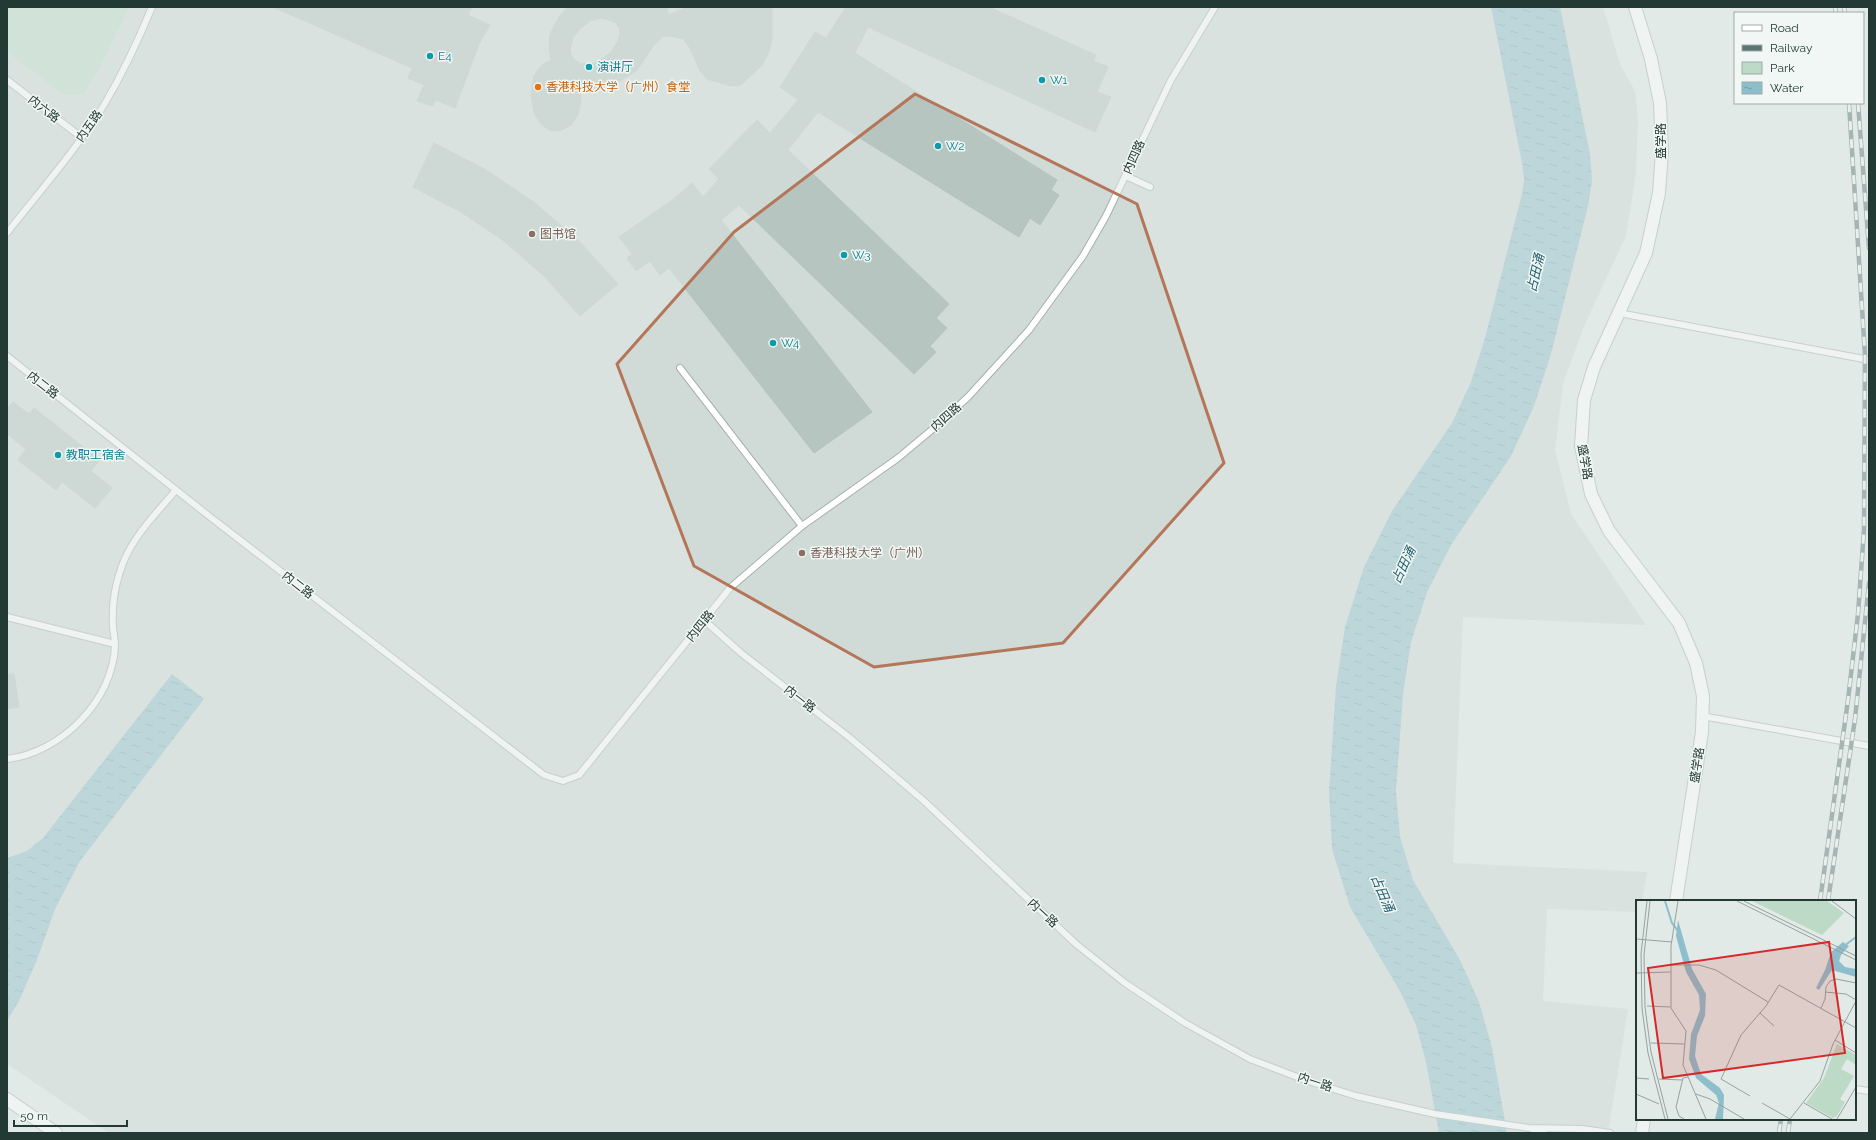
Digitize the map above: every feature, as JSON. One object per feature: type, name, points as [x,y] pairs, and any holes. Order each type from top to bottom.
[{"type":"street","name":"盛学路","points":[[1635,7],[1651,59],[1660,103],[1662,150],[1659,193],[1646,253],[1594,367],[1584,400],[1581,446],[1591,494],[1609,530],[1679,623],[1696,663],[1703,696],[1702,732],[1676,900]]},
{"type":"street","points":[[7,1099],[56,1133]]},
{"type":"street","points":[[1642,1133],[1644,1120]]},
{"type":"lane","name":"内五路","points":[[7,233],[81,138],[122,73],[152,7]]},
{"type":"lane","name":"内四路","points":[[593,758],[730,588],[802,526],[904,453],[968,397],[1029,330],[1078,262],[1106,216],[1126,176],[1147,127],[1171,80],[1214,7]]},
{"type":"lane","name":"内六路","points":[[7,80],[81,138]]},
{"type":"lane","points":[[1126,176],[1150,187]]},
{"type":"lane","points":[[1619,313],[1869,360]]},
{"type":"lane","name":"内二路","points":[[7,356],[176,490],[544,775],[563,781],[572,779],[579,775],[593,758]]},
{"type":"lane","points":[[680,368],[802,526]]},
{"type":"lane","points":[[7,758],[28,755],[47,747],[76,725],[98,696],[106,679],[115,644],[113,609],[119,574],[134,540],[176,490]]},
{"type":"lane","points":[[7,617],[115,644]]},
{"type":"lane","name":"内一路","points":[[704,620],[741,653],[850,738],[924,801],[1076,944],[1185,1024],[1250,1059],[1305,1080],[1356,1096],[1435,1114],[1529,1128]]},
{"type":"lane","points":[[1702,716],[1869,746]]},
{"type":"lane","points":[[1856,1089],[1869,1091]]},
{"type":"lane","points":[[1529,1128],[1544,1133]]},
{"type":"lane","points":[[1529,1128],[1582,1129],[1610,1133]]},
{"type":"highlighted area","points":[[915,94],[1137,204],[1224,463],[1063,643],[874,667],[694,566],[617,364],[734,232]]},
{"type":"shaded area","name":"香港科技大学（广州）","points":[[7,7],[1603,7],[1620,64],[1635,91],[1638,120],[1636,173],[1626,236],[1585,324],[1563,384],[1555,450],[1571,514],[1646,625],[1463,617],[1453,863],[1647,872],[1642,900],[1636,900],[1636,912],[1547,909],[1543,1001],[1628,1009],[1608,1133],[109,1133],[7,1064]]},
{"type":"green space","points":[[7,7],[129,7],[101,65],[84,94],[64,95],[7,52]]},
{"type":"water","name":"占田涌","points":[[1491,7],[1560,7],[1590,154],[1592,181],[1588,206],[1551,354],[1534,406],[1511,456],[1451,545],[1427,592],[1411,642],[1403,694],[1396,791],[1400,837],[1413,880],[1460,960],[1479,1002],[1492,1047],[1507,1133],[1439,1133],[1426,1062],[1416,1025],[1400,991],[1350,907],[1332,849],[1329,791],[1336,686],[1345,627],[1364,567],[1392,511],[1452,423],[1471,382],[1485,338],[1522,194],[1524,179],[1522,163]]},
{"type":"water","points":[[172,674],[204,699],[80,861],[55,909],[37,960],[19,1001],[7,1021],[7,858],[27,851],[43,838]]},
{"type":"building","name":"E4","points":[[273,7],[472,7],[468,15],[490,25],[479,44],[455,108],[435,100],[433,106],[417,101],[424,85],[408,78],[412,68]]},
{"type":"building","name":"演讲厅","points":[[568,7],[667,7],[668,15],[687,7],[772,7],[772,39],[769,52],[762,65],[741,85],[731,86],[707,79],[700,71],[690,48],[683,39],[671,36],[662,37],[654,45],[637,70],[620,81],[604,87],[580,90],[581,101],[578,115],[571,125],[560,131],[549,130],[541,124],[534,113],[531,95],[534,75],[542,65],[551,60],[549,48],[550,34],[559,17]],"holes":[[[601,18],[615,22],[619,27],[620,34],[612,51],[601,60],[594,63],[580,64],[575,60],[571,55],[570,49],[573,38],[580,29],[590,21]]]},
{"type":"building","points":[[846,7],[989,7],[1096,55],[1093,61],[1108,67],[1097,92],[1111,97],[1095,132],[868,27],[855,53],[1057,180],[1051,190],[1059,195],[1040,225],[1030,218],[1019,237],[818,112],[788,150],[949,304],[936,318],[947,328],[930,346],[936,352],[914,374],[739,205],[721,220],[872,412],[814,453],[669,268],[660,275],[650,261],[636,271],[627,258],[632,254],[619,237],[675,198],[692,183],[703,197],[719,179],[709,169],[757,120],[770,133],[798,100],[780,87],[815,32],[826,38]]},
{"type":"building","name":"图书馆","points":[[434,143],[486,170],[535,203],[579,241],[618,284],[580,316],[544,276],[504,241],[461,212],[413,187]]},
{"type":"building","name":"教职工宿舍","points":[[13,402],[29,414],[34,408],[100,460],[91,471],[112,488],[95,508],[62,482],[56,490],[18,460],[26,449],[7,434],[7,409]]},
{"type":"building","points":[[7,674],[14,674],[19,707],[7,709]]},
{"type":"railway","points":[[1835,7],[1836,12]]},
{"type":"railway","points":[[1844,7],[1845,12]]},
{"type":"railway","points":[[1820,900],[1848,700],[1858,614],[1864,530],[1865,355],[1849,104]]},
{"type":"railway","points":[[1858,104],[1869,248]]},
{"type":"railway","points":[[1828,900],[1855,719],[1869,583]]},
{"type":"railway","points":[[1779,1133],[1781,1120]]},
{"type":"railway","points":[[1788,1133],[1790,1120]]},
{"type":"place","name":"E4","points":[[430,56]]},
{"type":"place","name":"演讲厅","points":[[589,67]]},
{"type":"place","name":"W1","points":[[1042,80]]},
{"type":"place","name":"香港科技大学（广州）食堂","points":[[538,87]]},
{"type":"place","name":"W2","points":[[938,146]]},
{"type":"place","name":"图书馆","points":[[532,234]]},
{"type":"place","name":"W3","points":[[844,255]]},
{"type":"place","name":"W4","points":[[773,343]]},
{"type":"place","name":"教职工宿舍","points":[[58,455]]},
{"type":"place","name":"香港科技大学（广州）","points":[[802,553]]}]
